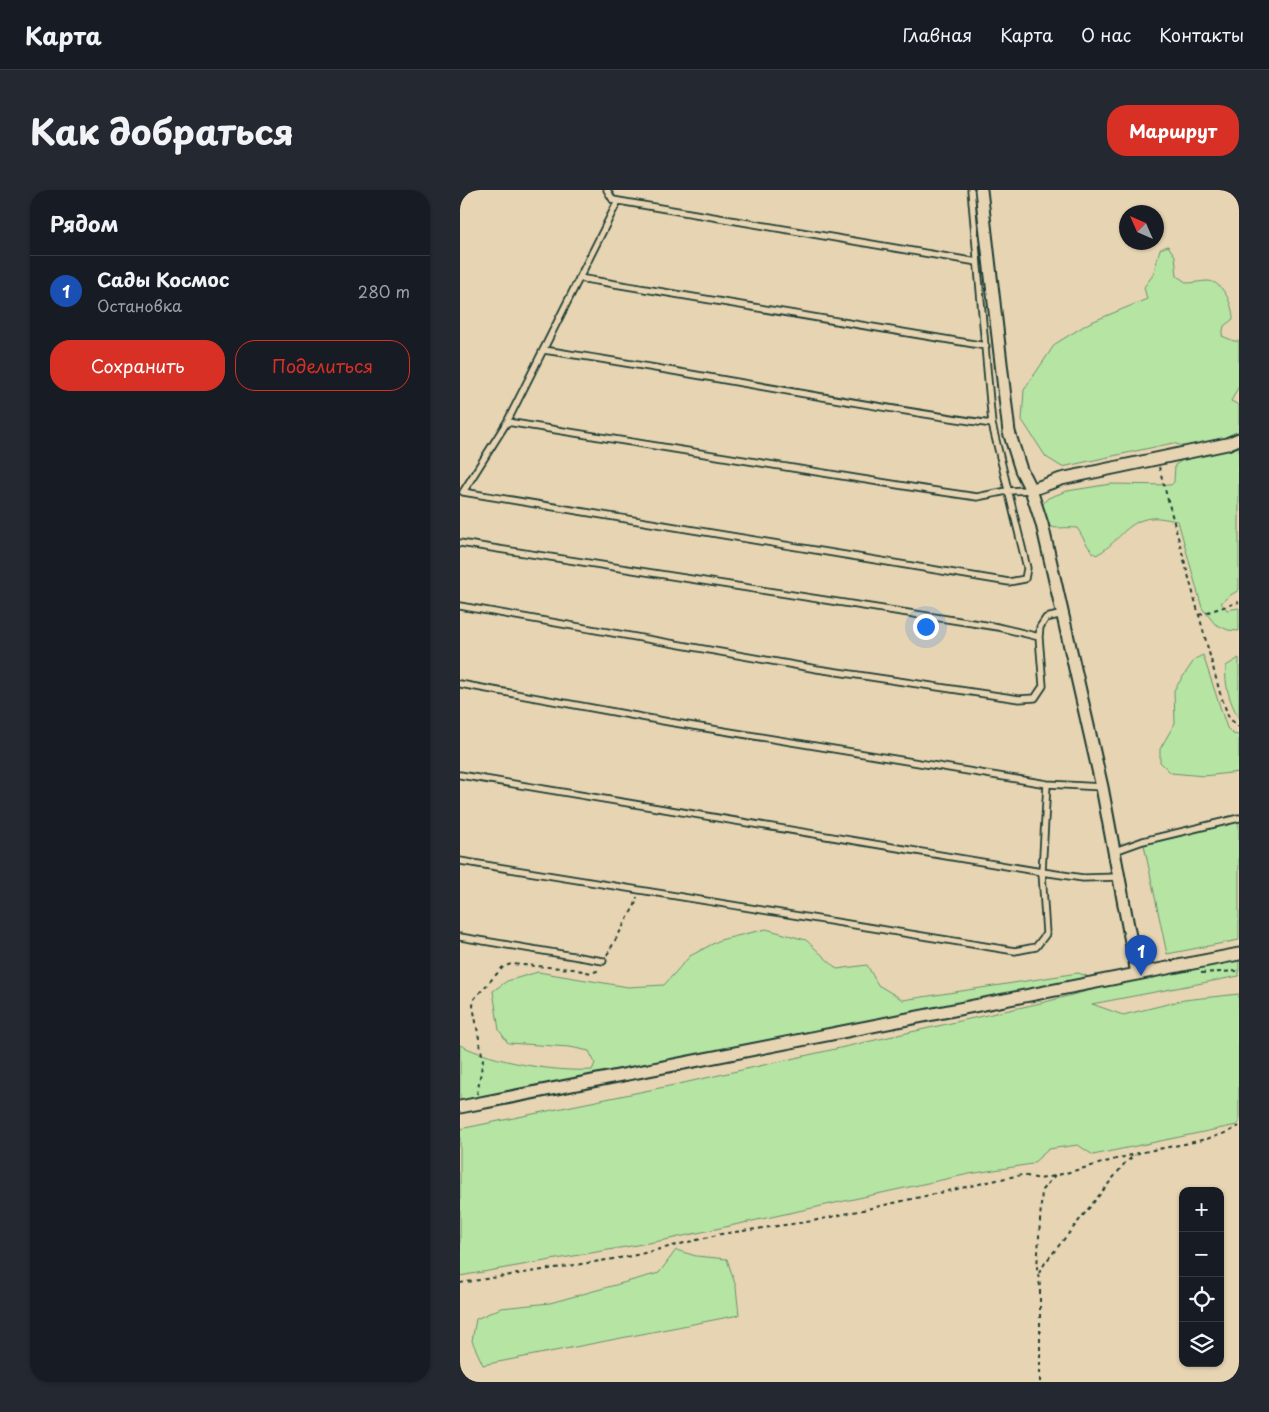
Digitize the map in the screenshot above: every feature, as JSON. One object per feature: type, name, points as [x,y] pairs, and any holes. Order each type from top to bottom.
[{"type":"street","points":[[981,190],[1009,432],[1021,470],[1031,490],[1042,524],[1102,787],[1137,974]]},
{"type":"street","points":[[1031,490],[1061,479],[1227,444],[1239,439]]},
{"type":"street","points":[[460,1107],[1239,954]]},
{"type":"lane","points":[[607,190],[613,200],[618,201],[977,262]]},
{"type":"lane","points":[[618,201],[507,422],[462,495],[1009,582],[1026,579],[1027,568],[992,424],[971,190]]},
{"type":"lane","points":[[579,278],[986,346]]},
{"type":"lane","points":[[543,350],[628,362],[904,412],[992,424]]},
{"type":"lane","points":[[507,422],[977,497],[1007,491],[1031,490]]},
{"type":"lane","points":[[460,543],[998,627],[1039,637]]},
{"type":"lane","points":[[460,606],[817,669],[1019,699],[1035,698],[1043,686],[1039,637],[1040,627],[1046,618],[1063,614]]},
{"type":"lane","points":[[460,684],[669,722],[1047,784],[1102,787]]},
{"type":"lane","points":[[460,775],[1042,872],[1083,878],[1120,877]]},
{"type":"lane","points":[[460,861],[1015,951],[1036,947],[1046,934],[1042,872],[1047,784]]},
{"type":"lane","points":[[1114,851],[1143,841],[1239,818]]},
{"type":"lane","points":[[460,937],[603,961]]},
{"type":"path","points":[[1157,458],[1220,693],[1229,718],[1239,727]]},
{"type":"path","points":[[1199,615],[1239,602]]},
{"type":"path","points":[[477,1104],[476,1090],[483,1060],[473,1006],[474,999],[503,967],[511,964],[572,969],[591,973],[597,971],[635,904],[639,890]]},
{"type":"path","points":[[460,1283],[632,1256],[721,1234],[813,1221],[1022,1175],[1040,1179],[1211,1137],[1234,1130],[1239,1126]]},
{"type":"path","points":[[1038,1275],[1044,1262],[1125,1163],[1137,1154]]},
{"type":"path","points":[[1040,1382],[1040,1286],[1038,1275],[1042,1190],[1054,1176]]},
{"type":"green space","points":[[1168,246],[1175,256],[1177,276],[1187,283],[1214,282],[1223,290],[1229,302],[1233,319],[1224,326],[1222,336],[1239,341],[1239,386],[1231,401],[1239,405],[1239,590],[1221,603],[1227,610],[1239,608],[1239,631],[1228,630],[1215,624],[1202,608],[1178,521],[1161,518],[1142,520],[1128,528],[1096,555],[1077,528],[1056,528],[1049,525],[1041,506],[1048,498],[1067,491],[1111,484],[1171,485],[1174,482],[1175,465],[1187,457],[1185,447],[1173,443],[1062,467],[1046,457],[1022,420],[1024,390],[1055,344],[1089,323],[1147,299],[1144,287],[1153,275],[1160,250],[1164,250],[1164,248]]},
{"type":"green space","points":[[1203,655],[1227,728],[1233,734],[1239,735],[1239,772],[1204,776],[1171,773],[1160,762],[1160,749],[1175,723],[1174,690],[1195,659]]},
{"type":"green space","points":[[1239,658],[1239,719],[1228,693],[1226,666]]},
{"type":"green space","points":[[1239,822],[1239,940],[1167,954],[1144,845]]},
{"type":"green space","points":[[766,929],[806,940],[837,969],[867,965],[878,985],[903,1000],[1078,973],[1087,976],[1093,981],[460,1107],[460,1045],[489,1056],[524,1065],[592,1070],[595,1063],[589,1051],[570,1047],[508,1043],[499,1030],[493,991],[507,981],[538,972],[628,987],[664,985],[690,956],[720,940]]},
{"type":"green space","points":[[1239,960],[1239,976],[1092,1004],[1123,1015],[1184,1000],[1239,994],[1239,1123],[1237,1125],[1093,1155],[1078,1145],[1049,1149],[1032,1164],[969,1174],[665,1240],[460,1276],[460,1129],[679,1084],[1045,1002],[1145,976]]},
{"type":"green space","points":[[676,1250],[696,1256],[727,1259],[736,1287],[739,1315],[483,1365],[472,1341],[476,1319],[501,1308],[550,1303],[659,1273]]},
{"type":"place","name":"Сады Космос","points":[[1141,976]]}]
